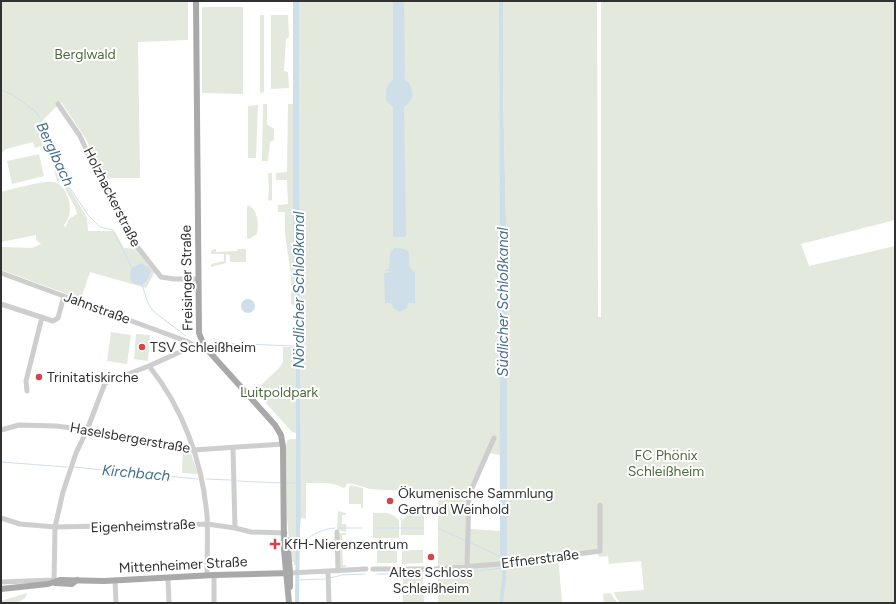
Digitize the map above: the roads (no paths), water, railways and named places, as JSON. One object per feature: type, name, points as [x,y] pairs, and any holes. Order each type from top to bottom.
[{"type":"main road","name":"Freisinger Straße","points":[[196,1],[198,328],[204,346],[275,425],[281,435],[283,444],[284,544],[290,572],[289,603]]},
{"type":"main road","name":"Mittenheimer Straße","points":[[1,589],[48,584],[53,581],[72,584],[77,580],[115,580],[290,572]]},
{"type":"street","name":"Holzhackerstraße","points":[[58,104],[80,136],[129,235],[139,250],[161,277],[198,279]]},
{"type":"street","name":"Jahnstraße","points":[[1,273],[189,342],[193,345]]},
{"type":"street","points":[[1,304],[53,321],[58,318],[64,296]]},
{"type":"street","points":[[27,391],[26,381],[42,317]]},
{"type":"street","points":[[53,581],[56,527],[65,485],[76,453],[87,430],[105,383],[149,366],[202,342]]},
{"type":"street","points":[[149,366],[175,405],[186,428],[193,450],[203,487],[207,524],[207,576]]},
{"type":"street","name":"Haselsbergerstraße","points":[[1,430],[19,425],[33,425],[87,430],[193,450],[283,444]]},
{"type":"street","points":[[468,567],[469,495],[494,438]]},
{"type":"street","points":[[233,448],[234,528]]},
{"type":"street","name":"Effnerstraße","points":[[435,569],[499,564],[600,551],[600,505]]},
{"type":"street","name":"Eigenheimstraße","points":[[1,518],[20,524],[56,527],[207,524],[251,532],[285,533]]},
{"type":"street","points":[[337,532],[338,571]]},
{"type":"street","points":[[373,569],[427,569]]},
{"type":"street","points":[[290,572],[328,577],[338,571],[366,570]]},
{"type":"street","points":[[214,575],[214,603]]},
{"type":"street","points":[[328,577],[329,603]]},
{"type":"street","points":[[168,578],[169,603]]},
{"type":"street","points":[[115,580],[116,603]]},
{"type":"street","name":"Mittenheimer Straße","points":[[1,582],[53,581]]},
{"type":"water","points":[[293,1],[299,1],[300,527],[296,527],[296,309],[293,205]]},
{"type":"water","points":[[393,1],[404,1],[405,80],[411,86],[412,90],[412,98],[404,107],[406,237],[393,237],[393,107],[386,100],[386,88],[393,80]]},
{"type":"water","points":[[499,1],[503,1],[503,89],[507,265],[507,560],[504,561],[500,560]]},
{"type":"water","points":[[394,248],[407,250],[409,253],[409,264],[415,272],[415,303],[408,303],[407,308],[400,312],[393,308],[391,303],[385,303],[384,273],[393,272],[385,271],[389,268],[390,253]]},
{"type":"water","points":[[141,263],[148,267],[151,271],[148,279],[142,285],[135,284],[130,278],[131,268]]},
{"type":"water","points":[[248,299],[253,301],[255,306],[253,311],[248,313],[243,311],[241,306],[243,301]]},
{"type":"waterway","name":"Berglbach","points":[[1,90],[13,95],[36,112],[42,122],[62,176],[88,215],[100,227],[113,230],[132,268]]},
{"type":"waterway","name":"Berglbach","points":[[142,285],[148,303],[153,311],[186,336]]},
{"type":"waterway","name":"Berglbach","points":[[214,343],[297,346]]},
{"type":"waterway","name":"Kirchbach","points":[[1,462],[67,467]]},
{"type":"waterway","name":"Kirchbach","points":[[73,467],[198,479]]},
{"type":"waterway","name":"Kirchbach","points":[[206,479],[231,480]]},
{"type":"waterway","name":"Kirchbach","points":[[237,481],[280,483]]},
{"type":"waterway","name":"Kirchbach","points":[[287,483],[297,483]]},
{"type":"waterway","name":"Nördlicher Schloßkanal","points":[[297,603],[298,523]]},
{"type":"waterway","points":[[298,547],[315,534],[335,528]]},
{"type":"waterway","points":[[339,528],[362,528]]},
{"type":"waterway","points":[[376,528],[424,528]]},
{"type":"waterway","points":[[438,528],[466,541]]},
{"type":"waterway","points":[[469,542],[501,557]]},
{"type":"waterway","name":"Südlicher Schloßkanal","points":[[501,603],[504,579],[504,561]]},
{"type":"waterway","points":[[439,575],[504,568]]},
{"type":"waterway","points":[[330,578],[342,575],[365,574]]},
{"type":"waterway","points":[[377,574],[423,574]]},
{"type":"waterway","points":[[298,580],[325,579]]},
{"type":"place","name":"TSV Schleißheim","points":[[142,347]]},
{"type":"place","name":"Trinitatiskirche","points":[[39,377]]},
{"type":"place","name":"Ökumenische Sammlung Gertrud Weinhold","points":[[390,501]]},
{"type":"place","name":"KfH-Nierenzentrum","points":[[275,544]]},
{"type":"place","name":"Altes Schloss Schleißheim","points":[[431,557]]},
{"type":"park label","name":"Berglwald","points":[[85,54]]},
{"type":"park label","name":"Luitpoldpark","points":[[279,392]]},
{"type":"park label","name":"FC Phönix Schleißheim","points":[[666,464]]}]
